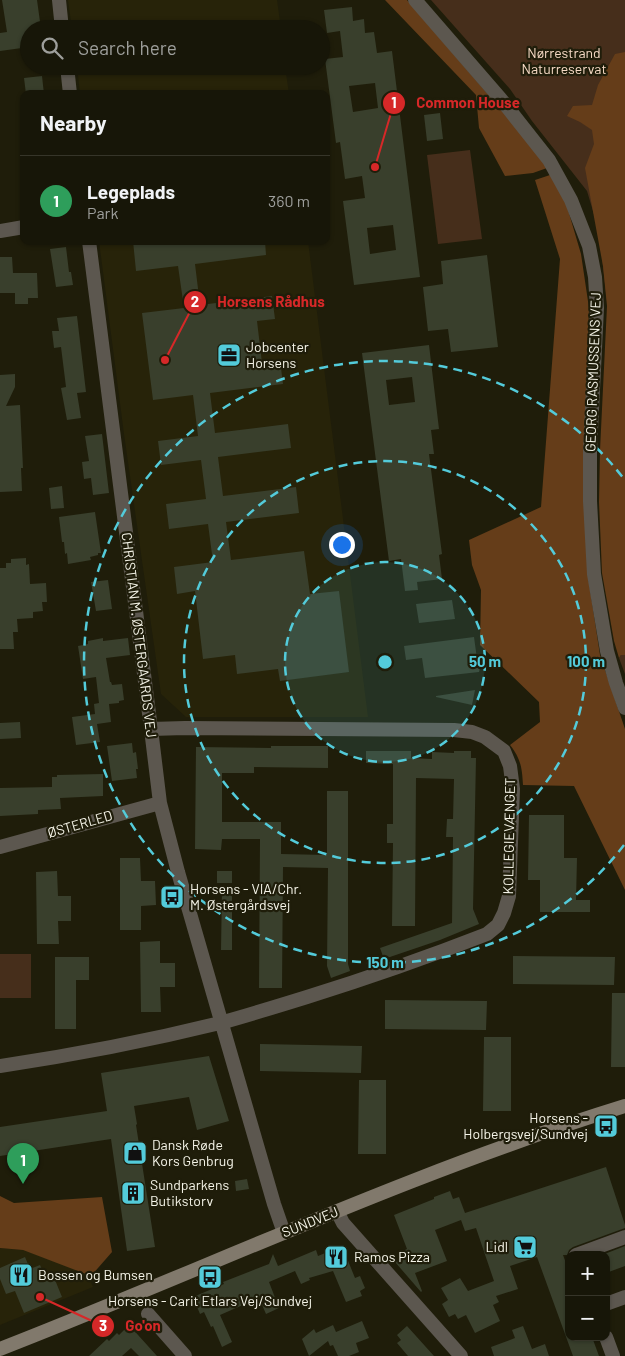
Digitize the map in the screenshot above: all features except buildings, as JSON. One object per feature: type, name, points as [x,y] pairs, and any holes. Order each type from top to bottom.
[{"type":"main road","name":"SUNDVEJ","points":[[0,1349],[337,1211],[499,1148],[625,1106]]},
{"type":"street","points":[[59,0],[61,20]]},
{"type":"street","name":"GEORG RASMUSSENS VEJ","points":[[414,0],[500,98],[549,160],[571,200],[589,246],[595,277],[597,308],[590,451],[590,501],[594,574],[608,651],[625,708]]},
{"type":"street","points":[[68,75],[70,90]]},
{"type":"street","points":[[0,231],[20,228]]},
{"type":"street","name":"CHRISTIAN M. ØSTERGAARDS VEJ","points":[[90,245],[160,803],[221,1022],[284,1233]]},
{"type":"street","name":"KOLLEGIEVÆNGET","points":[[152,729],[454,730],[472,732],[485,737],[504,751],[510,766],[512,789],[509,896],[498,925],[487,934],[451,948],[344,985],[221,1022]]},
{"type":"street","name":"ØSTERLED","points":[[0,847],[160,803]]},
{"type":"street","points":[[0,1066],[68,1055],[221,1022]]},
{"type":"street","points":[[337,1211],[342,1223],[461,1356]]},
{"type":"street","points":[[587,1251],[625,1237]]},
{"type":"street","points":[[610,1303],[625,1297]]},
{"type":"street","points":[[148,1314],[185,1356]]},
{"type":"street","points":[[607,1341],[613,1356]]},
{"type":"shaded area","points":[[68,0],[277,0],[280,20],[71,20]]},
{"type":"shaded area","points":[[385,0],[407,0],[534,148],[547,168],[533,173],[505,176],[479,128],[476,95]]},
{"type":"shaded area","points":[[625,52],[625,655],[621,655],[619,658],[614,641],[602,573],[599,502],[607,306],[603,266],[585,168],[594,144],[592,130],[567,116],[573,106],[592,105],[598,85],[615,54]]},
{"type":"shaded area","points":[[78,75],[286,75],[288,90],[80,90]]},
{"type":"shaded area","points":[[550,175],[566,203],[581,254],[589,308],[584,451],[588,576],[600,655],[625,729],[625,890],[574,786],[523,785],[520,764],[517,755],[510,745],[540,722],[539,702],[480,645],[481,590],[472,565],[469,540],[541,507],[560,259],[535,180]]},
{"type":"shaded area","points":[[100,245],[309,245],[368,717],[186,717],[161,694]]},
{"type":"shaded area","points":[[0,1196],[14,1203],[102,1197],[112,1252],[91,1276],[23,1250],[0,1248]]},
{"type":"shaded area","points":[[0,1248],[23,1250],[87,1273],[93,1287],[0,1325]]},
{"type":"green space","name":"Nørrestrand Naturreservat","points":[[431,0],[625,0],[625,674],[619,658],[621,655],[611,337],[599,231],[587,191],[532,121],[510,89]]},
{"type":"green space","points":[[470,150],[482,239],[438,244],[427,155]]},
{"type":"green space","points":[[0,954],[31,954],[31,998],[0,998]]},
{"type":"place","name":"Common House","points":[[375,167]]},
{"type":"place","name":"Jobcenter Horsens","points":[[229,355]]},
{"type":"place","name":"Horsens Rådhus","points":[[165,360]]},
{"type":"place","name":"Horsens - VIA/Chr. M. Østergårdsvej","points":[[172,897]]},
{"type":"place","name":"Horsens - Holbergsvej/Sundvej","points":[[606,1126]]},
{"type":"place","name":"Dansk Røde Kors Genbrug","points":[[135,1153]]},
{"type":"place","name":"Legeplads","points":[[23,1184]]},
{"type":"place","name":"Sundparkens Butikstorv","points":[[133,1193]]},
{"type":"place","name":"Lidl","points":[[525,1247]]},
{"type":"place","name":"Ramos Pizza","points":[[336,1257]]},
{"type":"place","name":"Bossen og Bumsen","points":[[21,1275]]},
{"type":"place","name":"Horsens - Carit Etlars Vej/Sundvej","points":[[210,1277]]},
{"type":"place","name":"Go'on","points":[[40,1297]]}]
